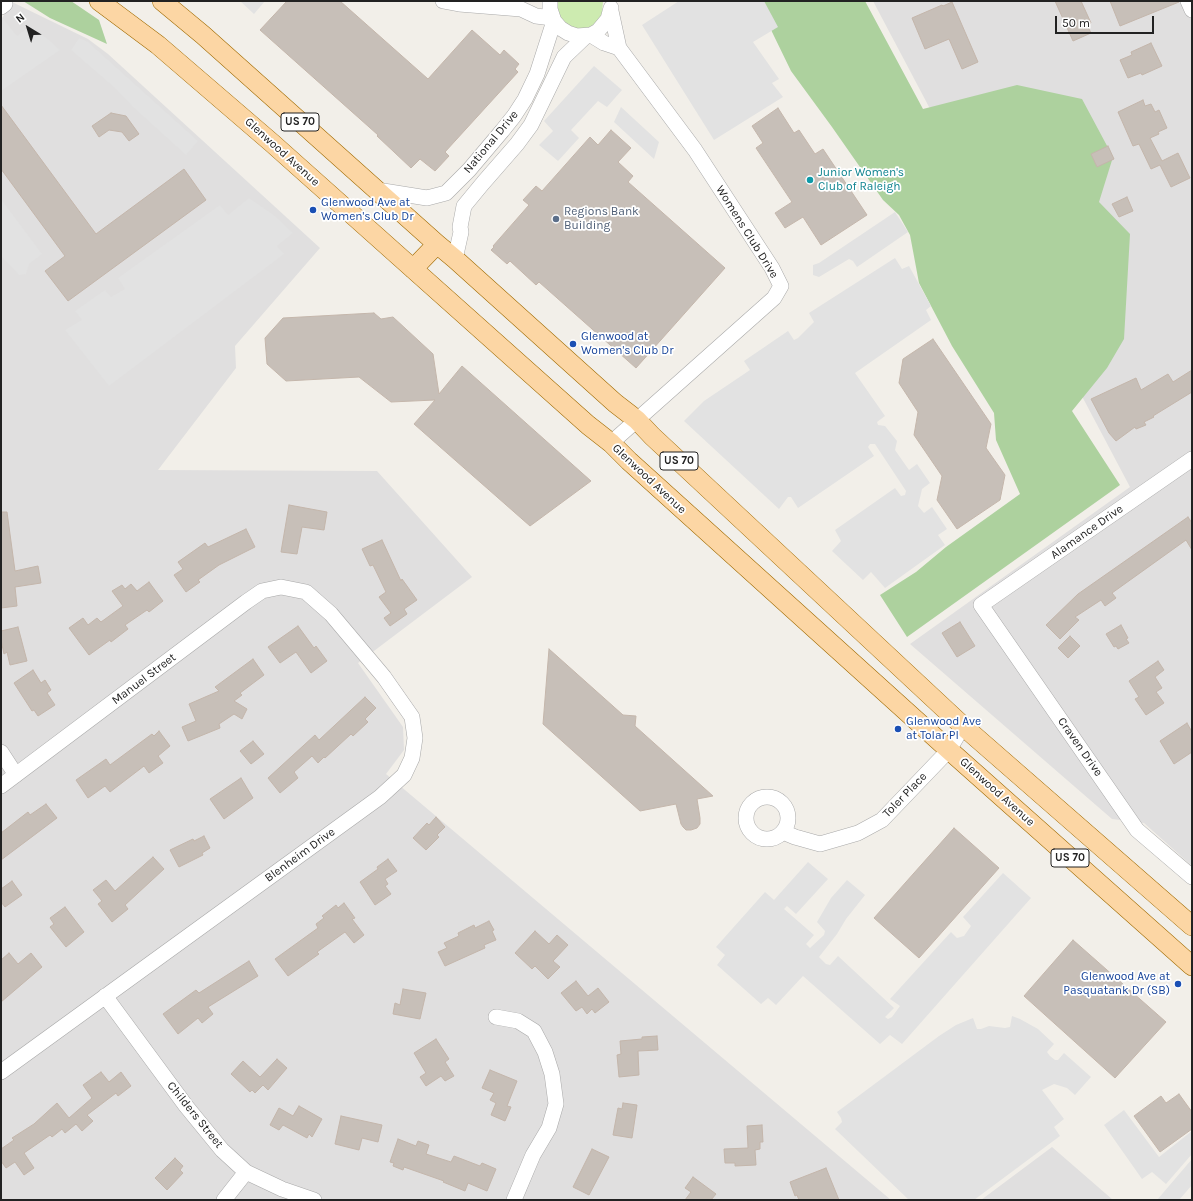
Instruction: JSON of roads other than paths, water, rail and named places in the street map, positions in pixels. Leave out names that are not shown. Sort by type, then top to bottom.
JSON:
[{"type":"main road","name":"Glenwood Avenue","points":[[98,1],[158,44],[272,143],[588,425],[611,443],[629,461],[949,750],[1192,966]]},
{"type":"main road","name":"US 70","points":[[162,1],[203,35],[437,244],[455,258],[615,403],[637,420],[652,436],[963,726],[1192,926]]},
{"type":"main road","points":[[413,270],[437,244]]},
{"type":"street","points":[[443,1],[459,4],[521,9],[536,16],[554,20]]},
{"type":"street","points":[[521,9],[535,1]]},
{"type":"street","points":[[550,1],[550,9],[554,20],[560,28],[577,36],[588,35],[619,48]]},
{"type":"street","points":[[1188,1],[1192,10]]},
{"type":"street","name":"National Drive","points":[[455,258],[461,232],[460,227],[464,206],[517,144],[531,125],[564,57],[588,35],[598,31],[604,25],[608,19],[611,6]]},
{"type":"street","name":"Womens Club Drive","points":[[611,6],[619,48],[695,150],[772,268],[781,286],[774,298],[611,443]]},
{"type":"street","name":"National Drive","points":[[377,190],[427,198],[446,193],[469,170],[502,131],[525,99],[537,74],[554,20]]},
{"type":"street","name":"Alamance Drive","points":[[981,605],[1192,459]]},
{"type":"street","name":"Manuel Street","points":[[1,786],[258,593],[281,587],[293,589]]},
{"type":"street","name":"Blenheim Drive","points":[[1,1072],[380,797],[404,775],[412,758],[415,738],[412,717],[384,678],[331,614],[306,592],[293,589]]},
{"type":"street","name":"Craven Drive","points":[[981,605],[1137,830],[1192,877]]},
{"type":"street","name":"Toler Place","points":[[783,832],[820,844],[858,833],[882,820],[949,750],[963,726]]},
{"type":"street","points":[[1,752],[16,775]]},
{"type":"street","name":"Childers Street","points":[[105,996],[186,1106],[222,1150],[246,1172],[282,1189],[314,1200]]},
{"type":"street","points":[[496,1017],[518,1021],[534,1031],[545,1052],[552,1074],[556,1104],[549,1128],[533,1155],[514,1200]]},
{"type":"street","points":[[224,1200],[246,1172]]},
{"type":"place","name":"Junior Women's Club of Raleigh","points":[[810,180]]},
{"type":"place","name":"Glenwood Ave at Women's Club Dr","points":[[313,210]]},
{"type":"place","name":"Regions Bank Building","points":[[556,219]]},
{"type":"place","name":"Glenwood at Women's Club Dr","points":[[573,344]]},
{"type":"place","name":"Glenwood Ave at Tolar Pl","points":[[898,729]]},
{"type":"place","name":"Glenwood Ave at Pasquatank Dr (SB)","points":[[1178,984]]}]
